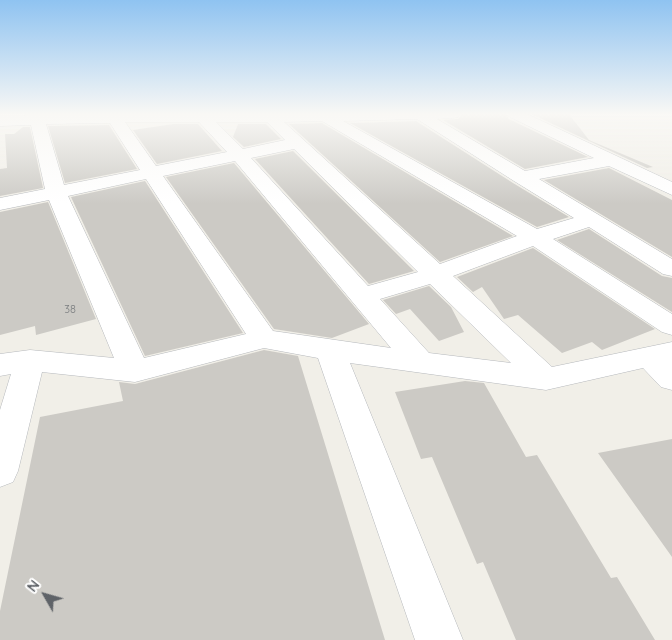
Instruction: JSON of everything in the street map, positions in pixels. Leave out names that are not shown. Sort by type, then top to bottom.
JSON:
[{"type":"street","points":[[43,144],[56,192],[135,371]]},
{"type":"street","points":[[133,144],[264,339]]},
{"type":"street","points":[[229,144],[420,362]]},
{"type":"street","points":[[0,204],[293,144]]},
{"type":"street","points":[[298,144],[546,378]]},
{"type":"street","points":[[375,144],[535,237],[672,326]]},
{"type":"street","points":[[467,144],[521,178],[666,261]]},
{"type":"street","points":[[578,144],[672,189]]},
{"type":"street","points":[[521,178],[612,160]]},
{"type":"street","points":[[364,296],[436,274],[535,237],[592,219]]},
{"type":"street","points":[[0,471],[15,362],[135,371],[264,339],[330,350],[546,378],[661,355],[672,379]]},
{"type":"street","points":[[330,350],[439,640]]},
{"type":"building","points":[[6,144],[34,144],[43,188],[0,196],[0,169],[7,168]]},
{"type":"building","points":[[53,144],[121,144],[137,169],[65,183]]},
{"type":"building","points":[[143,144],[216,144],[222,151],[157,164]]},
{"type":"building","points":[[241,144],[258,144],[244,147]]},
{"type":"building","points":[[311,144],[357,144],[513,236],[440,262]]},
{"type":"building","points":[[388,144],[452,144],[569,217],[537,227]]},
{"type":"building","points":[[483,144],[561,144],[588,157],[525,169]]},
{"type":"building","points":[[595,144],[653,167],[647,168]]},
{"type":"building","points":[[293,151],[414,271],[369,284],[255,159]]},
{"type":"building","points":[[234,163],[369,324],[332,338],[274,329],[166,177]]},
{"type":"building","points":[[609,168],[672,200],[672,257],[544,180]]},
{"type":"building","points":[[145,181],[243,333],[145,356],[71,197]]},
{"type":"building","points":[[48,202],[96,319],[36,335],[35,326],[0,335],[0,212]]},
{"type":"building","points":[[589,229],[662,276],[672,278],[672,312],[557,240]]},
{"type":"building","points":[[533,248],[655,329],[602,350],[592,342],[562,353],[518,315],[504,319],[482,287],[473,292],[457,277]]},
{"type":"building","points":[[429,286],[451,307],[464,332],[439,341],[410,309],[396,314],[383,300]]},
{"type":"building","points":[[264,350],[298,356],[385,640],[0,640],[0,611],[40,417],[123,401],[119,382],[135,384]]},
{"type":"building","points":[[465,381],[484,383],[526,457],[537,455],[611,578],[617,577],[655,640],[516,640],[483,562],[477,564],[432,457],[421,459],[395,392]]},
{"type":"building","points":[[672,439],[672,557],[598,453]]}]
